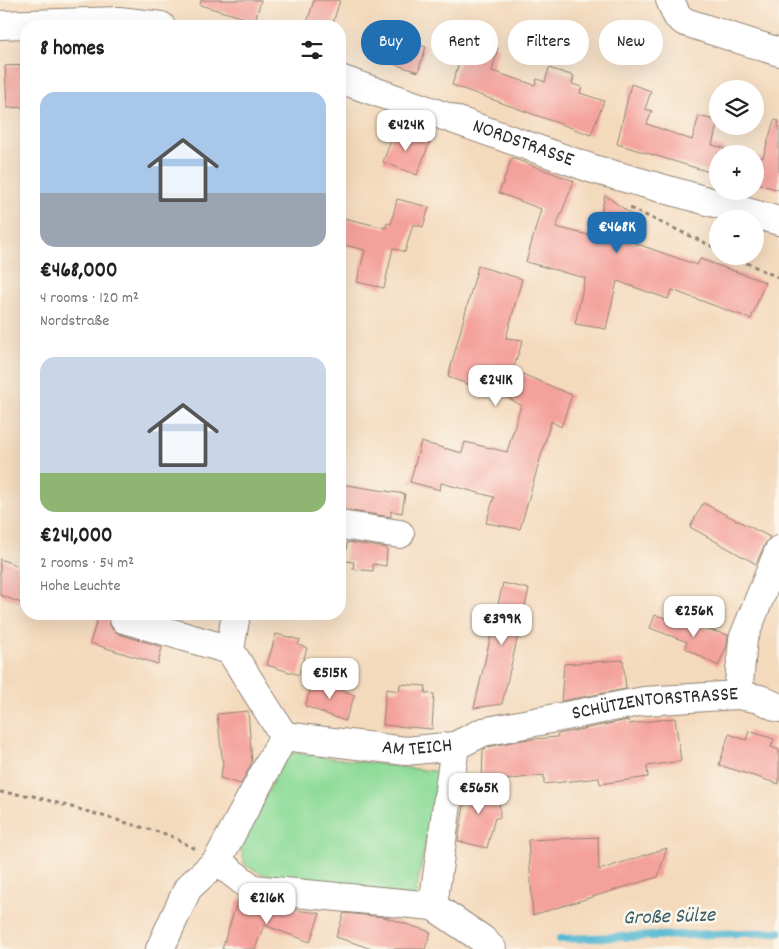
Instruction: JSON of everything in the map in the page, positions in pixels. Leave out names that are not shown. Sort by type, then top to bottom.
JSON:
[{"type":"street","points":[[670,0],[677,16],[684,22],[779,52]]},
{"type":"street","points":[[0,25],[20,24]]},
{"type":"street","name":"NORDSTRASSE","points":[[346,81],[593,168],[779,221]]},
{"type":"street","points":[[346,526],[400,534]]},
{"type":"street","name":"SCHÜTZENTORSTRASSE","points":[[455,746],[483,732],[644,701],[738,695],[743,639],[779,550]]},
{"type":"street","points":[[127,620],[230,650],[284,736],[217,861],[188,888],[160,949]]},
{"type":"street","points":[[230,650],[235,620]]},
{"type":"street","points":[[738,695],[760,699],[779,708]]},
{"type":"street","name":"AM TEICH","points":[[284,736],[406,752],[455,746],[433,906]]},
{"type":"street","points":[[217,861],[253,889],[433,906],[482,939],[492,949]]},
{"type":"path","points":[[624,205],[709,246]]},
{"type":"path","points":[[751,265],[779,278]]},
{"type":"path","points":[[0,792],[33,796],[169,835],[217,861]]},
{"type":"green space","points":[[287,752],[439,772],[415,897],[262,874],[245,865],[241,848]]},
{"type":"building","points":[[201,0],[261,0],[255,20],[200,5]]},
{"type":"building","points":[[314,0],[340,0],[334,20],[308,20]]},
{"type":"building","points":[[421,45],[426,47],[421,63]]},
{"type":"building","points":[[20,65],[20,107],[7,108],[5,66]]},
{"type":"building","points":[[397,65],[420,65],[418,72]]},
{"type":"building","points":[[458,65],[494,65],[492,71],[535,85],[537,79],[545,82],[549,68],[574,76],[572,84],[582,87],[580,93],[604,101],[591,135],[452,85]]},
{"type":"building","points":[[631,84],[651,91],[645,109],[652,111],[647,124],[692,140],[699,116],[709,119],[709,135],[714,135],[712,145],[709,145],[709,172],[617,144]]},
{"type":"building","points":[[774,120],[779,121],[779,190],[764,186],[764,155]]},
{"type":"building","points":[[396,128],[430,141],[417,175],[383,162]]},
{"type":"building","points":[[512,158],[574,181],[556,227],[596,237],[605,195],[631,214],[626,240],[697,265],[700,259],[709,262],[709,265],[717,265],[765,282],[751,319],[672,290],[668,299],[617,281],[606,329],[575,324],[585,278],[526,262],[541,209],[499,193]]},
{"type":"building","points":[[397,199],[429,207],[423,227],[413,224],[405,252],[393,248],[384,288],[357,282],[365,250],[346,245],[346,218],[386,228],[387,223],[391,224]]},
{"type":"building","points":[[478,266],[522,279],[506,338],[523,340],[513,370],[572,395],[561,427],[551,421],[520,529],[486,523],[494,497],[441,483],[440,490],[410,482],[421,442],[462,453],[465,442],[507,452],[521,405],[475,380],[473,386],[448,377]]},
{"type":"building","points":[[346,485],[405,494],[402,513],[391,511],[391,517],[346,510]]},
{"type":"building","points":[[703,503],[770,537],[756,564],[690,527]]},
{"type":"building","points":[[347,542],[387,548],[386,566],[373,564],[373,571],[353,569],[354,562],[346,561]]},
{"type":"building","points":[[0,559],[20,567],[20,603],[0,595]]},
{"type":"building","points":[[503,583],[529,589],[502,704],[474,708]]},
{"type":"building","points":[[655,615],[728,635],[727,646],[718,666],[685,648],[687,642],[650,628]]},
{"type":"building","points":[[97,620],[109,620],[112,629],[119,634],[162,647],[158,664],[90,643]]},
{"type":"building","points":[[276,634],[300,640],[298,645],[307,648],[299,675],[267,665]]},
{"type":"building","points":[[623,660],[626,689],[561,701],[564,664]]},
{"type":"building","points":[[314,680],[355,695],[345,721],[305,706]]},
{"type":"building","points":[[400,684],[426,686],[425,693],[434,694],[432,729],[383,725],[386,689],[399,691]]},
{"type":"building","points":[[248,711],[252,762],[241,784],[220,778],[223,765],[217,714]]},
{"type":"building","points":[[675,718],[681,761],[647,766],[648,777],[600,784],[599,778],[544,784],[544,775],[482,783],[483,750],[488,747],[522,740],[557,737],[558,734],[628,720],[629,724]]},
{"type":"building","points":[[749,731],[774,739],[771,747],[779,750],[779,784],[719,765],[729,734],[746,740]]},
{"type":"building","points":[[468,782],[499,789],[500,818],[495,818],[487,848],[458,841]]},
{"type":"building","points":[[598,837],[599,870],[667,848],[658,877],[533,915],[528,840]]},
{"type":"building","points":[[238,899],[252,905],[320,913],[310,942],[264,925],[255,949],[222,949]]},
{"type":"building","points":[[344,913],[384,917],[431,932],[425,949],[372,949],[336,937]]},
{"type":"waterway","name":"Große Sülze","points":[[560,939],[779,932]]}]
